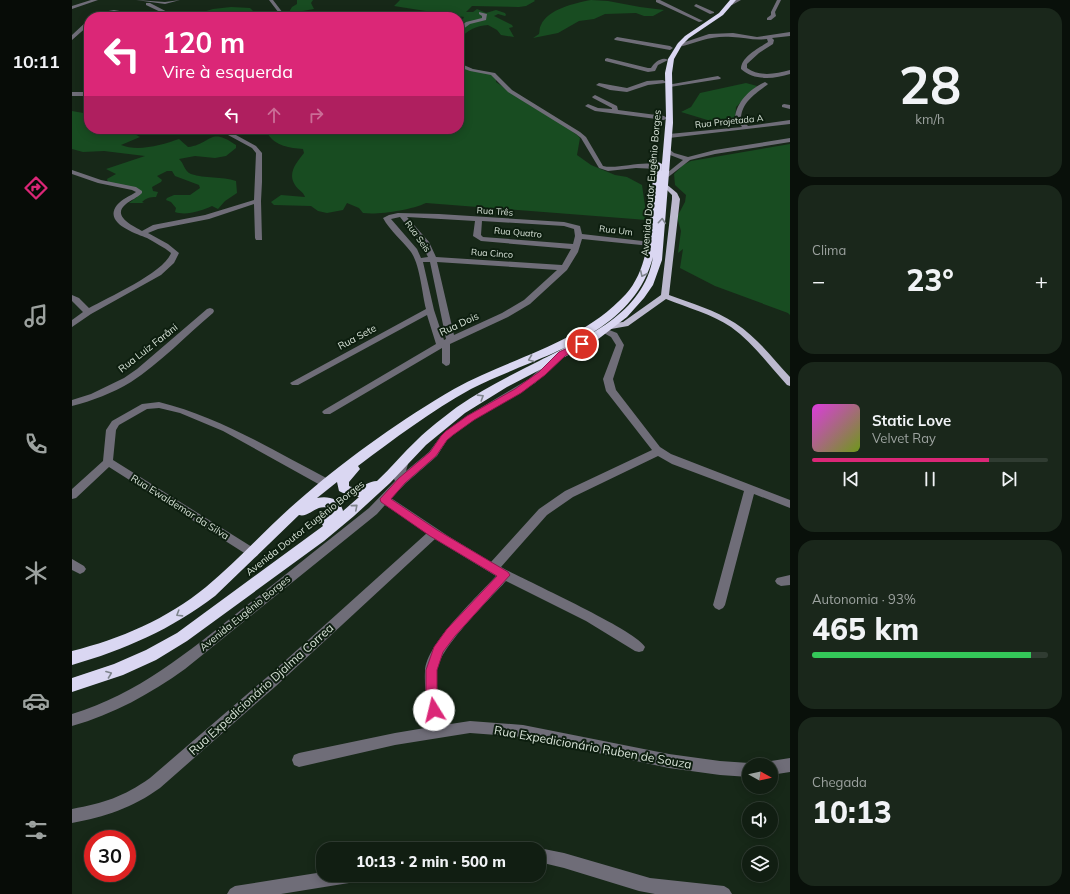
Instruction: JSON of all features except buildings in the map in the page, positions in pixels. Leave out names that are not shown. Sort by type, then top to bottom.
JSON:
[{"type":"highway","name":"Avenida Doutor Eugênio Borges","points":[[72,686],[102,676],[151,655],[182,637],[396,480],[403,464],[422,442],[461,410],[503,384],[562,354],[608,328],[628,311],[641,296],[655,270],[660,244],[669,136],[665,60],[681,36],[712,13],[732,1]]},
{"type":"highway","name":"Avenida Doutor Eugênio Borges","points":[[674,46],[732,1]]},
{"type":"highway","name":"Avenida Doutor Eugênio Borges","points":[[72,658],[94,652],[134,637],[166,622],[209,592],[299,507],[326,483],[357,459],[449,397],[477,382],[570,342],[605,320],[623,304],[638,285],[644,273],[650,244],[664,118],[666,84],[669,66],[674,52],[674,46]]},
{"type":"highway","points":[[461,410],[444,417],[376,484],[368,490],[351,492],[343,488],[343,481],[358,466],[464,393],[477,382]]},
{"type":"highway","points":[[192,605],[210,599],[236,578],[308,507],[322,501],[334,504],[337,508],[336,514],[330,522],[217,606],[208,618]]},
{"type":"main road","points":[[608,328],[625,324],[664,296],[672,243],[676,199],[665,181]]},
{"type":"main road","points":[[664,296],[712,314],[734,326],[750,340],[790,383]]},
{"type":"street","points":[[72,8],[96,0]]},
{"type":"street","points":[[139,0],[165,3],[178,0]]},
{"type":"street","points":[[139,0],[164,12]]},
{"type":"street","points":[[271,0],[280,12]]},
{"type":"street","points":[[769,19],[774,16],[773,12],[779,0]]},
{"type":"street","points":[[658,1],[701,21]]},
{"type":"street","points":[[696,5],[712,13]]},
{"type":"street","points":[[464,27],[468,23],[484,19],[486,17],[481,13]]},
{"type":"street","points":[[72,38],[84,27]]},
{"type":"street","points":[[617,39],[674,46],[709,36],[718,35],[733,35],[753,39],[790,34]]},
{"type":"street","points":[[767,38],[771,40],[772,43],[750,58],[744,64],[744,68],[754,74],[763,75],[781,75],[790,72]]},
{"type":"street","points":[[607,60],[653,70],[656,64],[665,60]]},
{"type":"street","points":[[464,67],[493,74],[510,91],[578,133],[583,138],[601,167],[612,169],[636,166],[658,167]]},
{"type":"street","points":[[599,85],[627,90],[647,83],[666,84],[718,78]]},
{"type":"street","points":[[748,128],[738,118],[739,110],[748,97],[765,84]]},
{"type":"street","points":[[72,94],[84,94]]},
{"type":"street","points":[[595,97],[612,104],[615,107],[615,111]]},
{"type":"street","points":[[588,106],[596,110],[615,111],[664,118]]},
{"type":"street","name":"Rua Projetada A","points":[[669,136],[790,122]]},
{"type":"street","points":[[230,134],[254,147],[259,153],[259,182],[257,200],[259,238]]},
{"type":"street","points":[[665,181],[688,159],[715,152],[790,140]]},
{"type":"street","points":[[667,150],[672,154],[688,159]]},
{"type":"street","points":[[72,172],[100,182],[139,190],[140,192],[135,197],[122,205],[119,209],[118,216],[123,225],[143,233],[173,250],[175,253],[174,258],[158,273],[88,312],[72,324]]},
{"type":"street","points":[[143,233],[156,227],[206,217],[257,200]]},
{"type":"street","name":"Rua Três","points":[[402,215],[570,225],[578,228],[579,236]]},
{"type":"street","name":"Rua Seis","points":[[446,342],[430,310],[419,260],[414,251],[387,220],[387,218],[391,216],[402,215],[426,244],[433,259],[446,342],[446,363]]},
{"type":"street","name":"Rua Quatro","points":[[479,219],[476,233],[481,239],[576,247]]},
{"type":"street","name":"Rua Um","points":[[579,236],[650,244]]},
{"type":"street","name":"Rua Dois","points":[[327,412],[446,342],[520,307],[534,298],[564,268],[576,247],[579,236]]},
{"type":"street","name":"Rua Cinco","points":[[419,260],[433,259],[564,268]]},
{"type":"street","points":[[72,297],[88,312]]},
{"type":"street","name":"Rua Sete","points":[[295,383],[430,310]]},
{"type":"street","name":"Rua Luiz Farâni","points":[[72,402],[94,396],[127,380],[140,371],[210,311]]},
{"type":"street","points":[[608,328],[620,345],[608,379],[611,391],[659,452],[676,461],[790,504]]},
{"type":"street","name":"Avenida Eugênio Borges","points":[[72,720],[108,708],[133,697],[156,683],[204,647],[373,510],[385,499],[396,480],[433,454],[444,438],[450,433],[470,418],[532,381],[562,354]]},
{"type":"street","points":[[72,495],[108,462],[111,430],[115,423],[145,406],[159,405],[183,411],[226,429],[326,483]]},
{"type":"street","points":[[493,568],[552,504],[569,494],[659,452]]},
{"type":"street","name":"Rua Ewaldemar da Silva","points":[[108,462],[253,552]]},
{"type":"street","points":[[719,605],[750,489]]},
{"type":"street","points":[[385,499],[434,533],[504,575],[595,620],[639,647]]},
{"type":"street","name":"Rua Expedicionário Djalma Correa","points":[[72,816],[106,810],[120,805],[137,796],[155,783],[271,682],[434,533]]},
{"type":"street","points":[[438,731],[432,691],[431,670],[438,650],[451,633],[504,575]]},
{"type":"street","name":"Rua Expedicionário Ruben de Souza","points":[[300,760],[438,731],[470,727],[523,731],[669,761],[742,770]]},
{"type":"street","points":[[778,767],[790,765]]},
{"type":"street","points":[[546,856],[561,859],[641,883],[669,888],[724,894]]},
{"type":"street","points":[[235,894],[316,880]]},
{"type":"green space","points":[[297,0],[313,0],[311,3],[314,9],[289,12],[292,7],[297,4]]},
{"type":"green space","points":[[400,0],[535,1],[526,6],[519,7],[472,6],[466,12],[473,12],[477,9],[486,13],[496,10],[505,13],[505,16],[498,14],[494,16],[512,25],[513,27],[509,28],[514,37],[501,35],[497,30],[488,25],[472,29],[464,35],[464,12],[432,12],[394,6]]},
{"type":"green space","points":[[591,0],[608,1],[664,10],[653,16],[644,16],[636,13],[605,14],[594,19],[579,21],[558,33],[533,38],[539,34],[540,26],[545,19],[556,11],[577,3]]},
{"type":"green space","points":[[231,7],[250,8],[254,12],[203,12]]},
{"type":"green space","points":[[464,67],[490,73],[496,77],[496,82],[577,135],[580,138],[577,155],[591,165],[615,175],[627,177],[642,185],[647,220],[426,203],[404,210],[386,213],[363,213],[359,208],[347,203],[343,210],[327,213],[318,211],[311,206],[274,205],[271,202],[281,195],[305,197],[295,185],[292,176],[294,168],[304,153],[303,149],[279,144],[268,134],[464,134]]},
{"type":"green space","points":[[746,83],[757,86],[736,107],[735,121],[714,122],[681,112],[691,107],[700,93]]},
{"type":"green space","points":[[72,111],[84,113],[84,134],[134,134],[140,137],[121,145],[128,147],[150,147],[179,139],[188,147],[202,143],[215,136],[220,137],[236,145],[236,148],[226,156],[215,158],[195,156],[179,159],[187,171],[191,174],[225,178],[236,181],[237,193],[225,201],[218,209],[212,206],[189,213],[175,212],[176,208],[171,202],[166,200],[167,198],[174,195],[190,195],[200,188],[199,185],[175,176],[172,171],[167,171],[157,176],[162,180],[152,187],[153,191],[158,192],[156,197],[142,202],[144,203],[129,203],[137,197],[137,189],[108,182],[107,179],[116,174],[106,169],[145,156],[104,151],[83,152],[72,149]]},
{"type":"green space","points":[[790,144],[790,315],[715,286],[680,268],[683,249],[678,253],[681,231],[677,217],[685,202],[686,195],[675,185],[674,174],[683,165],[691,161]]},
{"type":"route","points":[[434,710],[431,670],[438,650],[451,633],[504,575],[434,533],[385,499],[402,480],[433,454],[444,438],[450,433],[470,418],[518,391],[542,374],[562,354],[582,344]]}]
